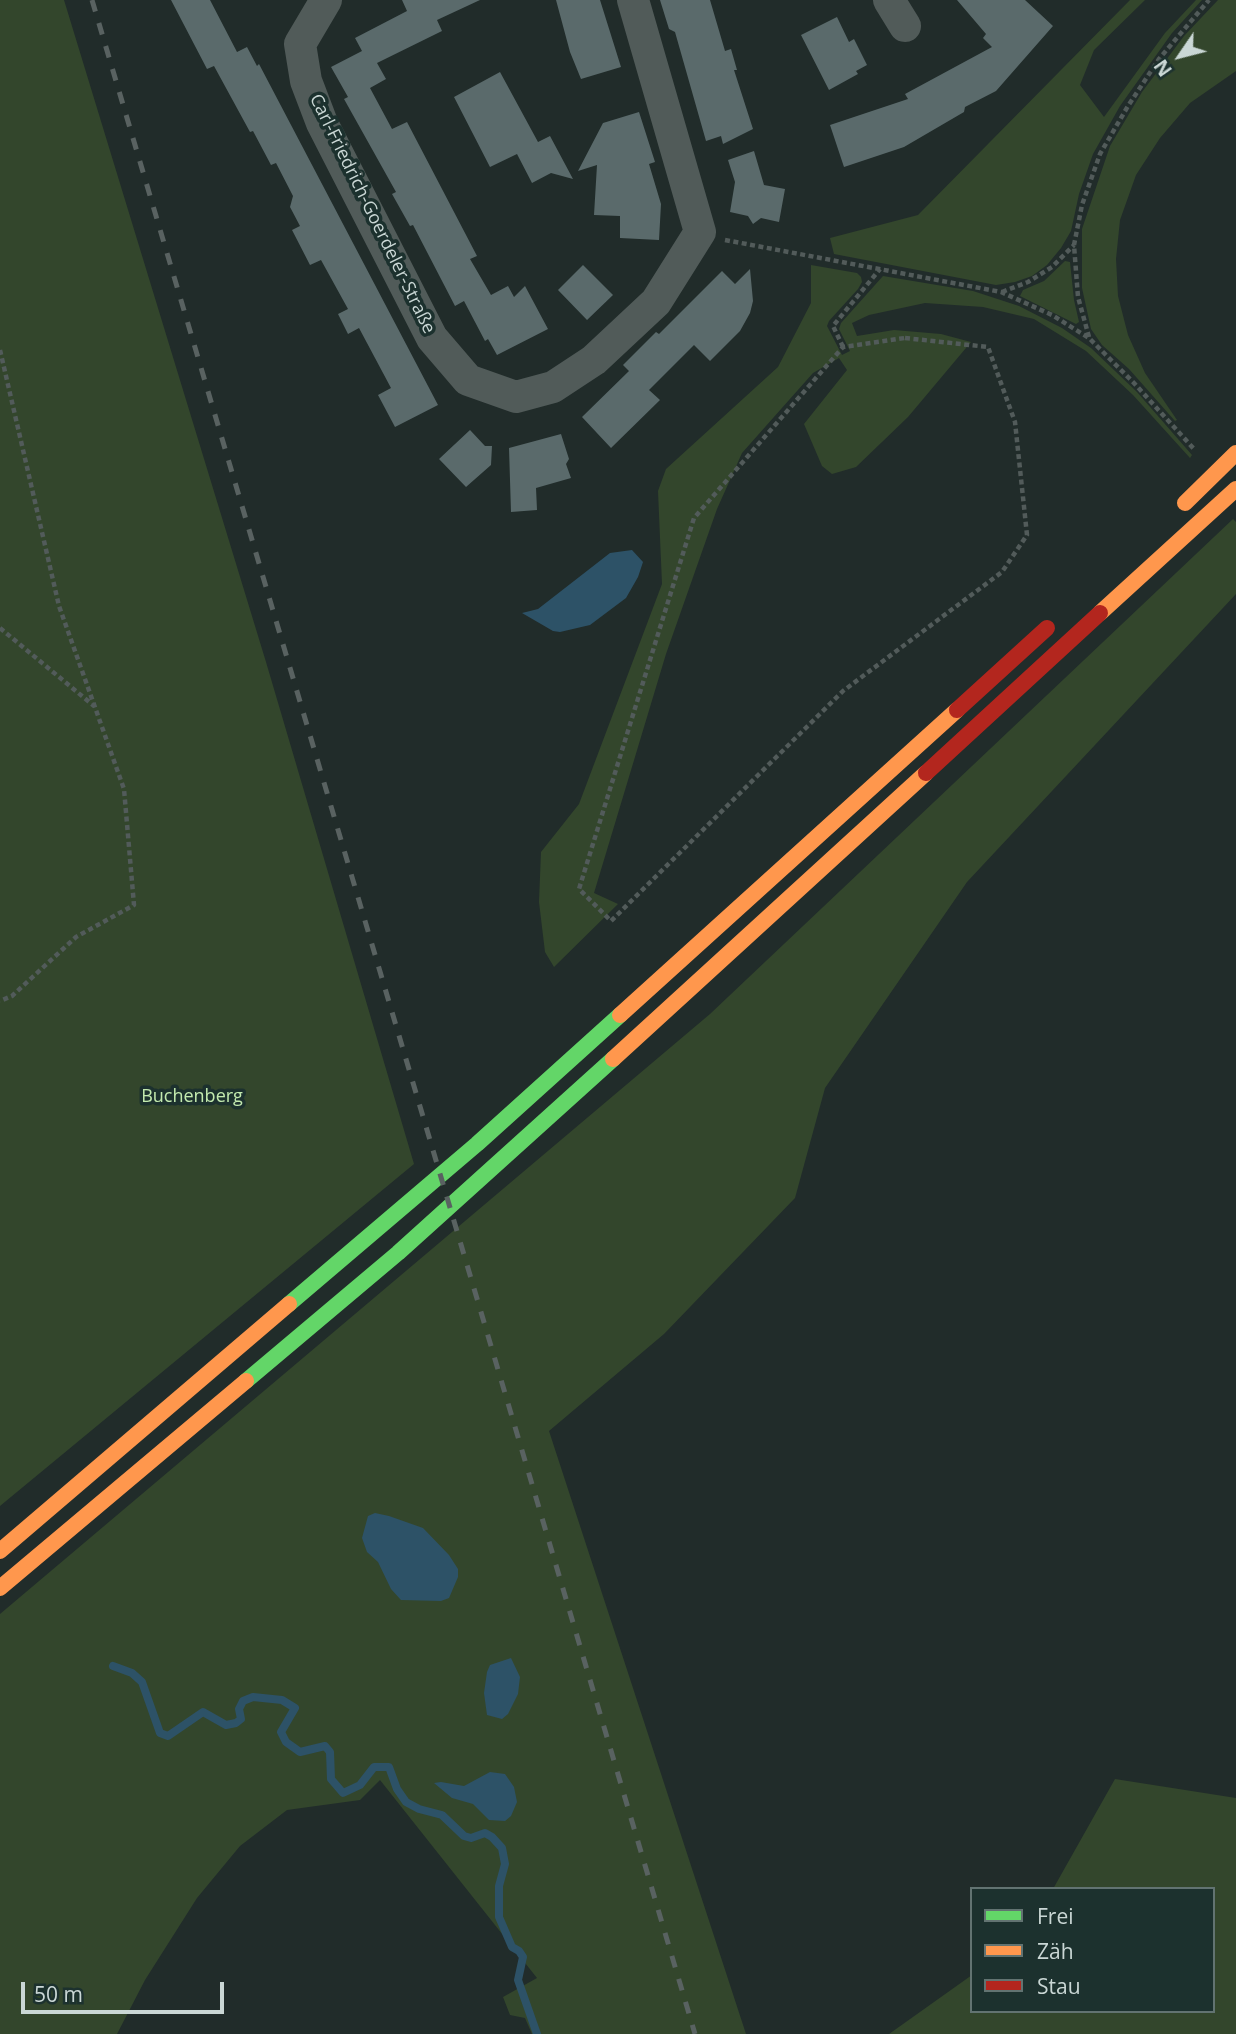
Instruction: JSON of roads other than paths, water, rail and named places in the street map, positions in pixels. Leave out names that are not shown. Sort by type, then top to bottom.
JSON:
[{"type":"highway","points":[[1180,507],[1236,453]]},
{"type":"highway","points":[[0,1588],[495,1167],[1236,489]]},
{"type":"highway","points":[[0,1551],[380,1229],[1063,613]]},
{"type":"street","name":"Carl-Friedrich-Goerdeler-Straße","points":[[326,0],[300,44],[306,81],[318,113],[432,338],[468,380],[516,397],[553,387],[594,360],[656,302],[700,232],[633,0]]},
{"type":"water","points":[[632,550],[643,562],[638,577],[626,598],[590,625],[560,632],[553,631],[522,613],[538,609],[610,553]]},
{"type":"water","points":[[375,1513],[423,1528],[449,1555],[458,1569],[458,1577],[449,1598],[441,1601],[401,1600],[391,1589],[378,1562],[367,1552],[362,1538],[368,1516]]},
{"type":"water","points":[[511,1658],[520,1677],[518,1694],[508,1714],[502,1719],[487,1715],[484,1693],[487,1672],[490,1665]]},
{"type":"water","points":[[490,1772],[505,1774],[514,1787],[517,1802],[511,1816],[505,1821],[489,1820],[473,1804],[452,1798],[434,1783],[464,1786]]},
{"type":"waterway","points":[[113,1666],[132,1673],[142,1682],[160,1733],[168,1736],[203,1712],[226,1725],[236,1723],[241,1719],[239,1709],[243,1701],[253,1697],[282,1700],[295,1708],[281,1732],[286,1742],[300,1752],[325,1746],[330,1752],[331,1779],[343,1793],[360,1785],[374,1767],[389,1767],[397,1789],[406,1802],[419,1809],[442,1815],[464,1836],[471,1838],[485,1833],[492,1837],[502,1848],[505,1864],[499,1886],[499,1917],[512,1947],[523,1957],[518,1980],[537,2034]]},
{"type":"railway","points":[[92,0],[695,2034]]},
{"type":"park label","name":"Buchenberg","points":[[192,1097]]}]
